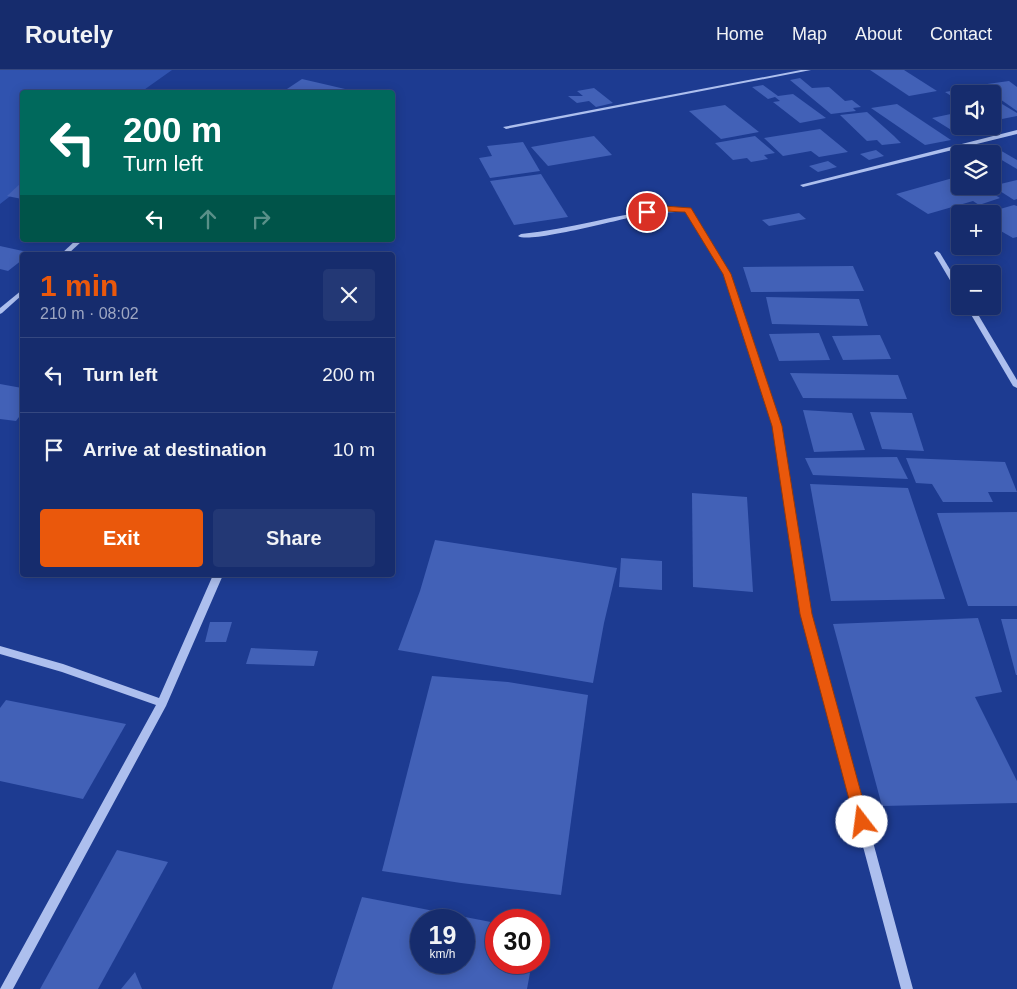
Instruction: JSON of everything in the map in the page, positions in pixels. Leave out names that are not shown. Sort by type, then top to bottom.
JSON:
[{"type":"street","points":[[506,127],[809,70]]},
{"type":"street","points":[[803,185],[1017,132]]},
{"type":"street","points":[[521,236],[546,235],[664,209],[688,210],[727,274],[777,426],[806,614],[907,989]]},
{"type":"street","points":[[66,252],[78,242]]},
{"type":"street","points":[[937,254],[951,277]]},
{"type":"street","points":[[0,312],[20,294]]},
{"type":"street","points":[[974,315],[1017,386]]},
{"type":"street","points":[[6,989],[162,704],[217,577]]},
{"type":"street","points":[[0,650],[63,668],[162,704]]},
{"type":"shaded area","points":[[0,70],[172,70],[144,90],[20,90],[20,189],[0,204]]},
{"type":"building","points":[[870,70],[904,70],[937,91],[909,96]]},
{"type":"building","points":[[800,78],[812,88],[829,87],[845,101],[852,100],[861,107],[853,108],[856,111],[831,114],[790,80]]},
{"type":"building","points":[[302,79],[349,90],[286,90]]},
{"type":"building","points":[[1009,81],[1017,87],[1017,111],[1001,100],[1001,85],[980,85]]},
{"type":"building","points":[[763,85],[778,96],[793,94],[826,118],[800,123],[773,102],[780,101],[775,97],[768,99],[752,87]]},
{"type":"building","points":[[594,88],[613,103],[596,107],[589,101],[577,103],[568,96],[583,96],[577,91]]},
{"type":"building","points":[[1001,103],[1017,113],[1017,116],[1001,119]]},
{"type":"building","points":[[897,104],[951,140],[925,145],[871,108]]},
{"type":"building","points":[[725,105],[759,132],[721,139],[689,111]]},
{"type":"building","points":[[867,112],[901,143],[882,145],[877,140],[867,141],[840,115]]},
{"type":"building","points":[[951,114],[951,130],[932,118]]},
{"type":"building","points":[[820,129],[848,152],[819,157],[811,151],[783,156],[764,138]]},
{"type":"building","points":[[594,136],[612,155],[548,166],[531,147]]},
{"type":"building","points":[[755,136],[775,153],[764,155],[768,159],[751,162],[747,158],[733,160],[715,143]]},
{"type":"building","points":[[523,142],[540,171],[490,178],[479,158],[492,156],[487,146]]},
{"type":"building","points":[[876,150],[884,156],[869,160],[860,154]]},
{"type":"building","points":[[1001,151],[1017,160],[1017,169],[1001,160]]},
{"type":"building","points":[[828,161],[837,167],[818,172],[809,166]]},
{"type":"building","points":[[541,174],[568,217],[514,225],[490,181]]},
{"type":"building","points":[[951,179],[951,195],[995,195],[1000,198],[979,205],[973,201],[951,205],[951,207],[928,214],[896,194]]},
{"type":"building","points":[[1017,180],[1017,199],[1014,200],[1001,192],[1001,184]]},
{"type":"building","points":[[20,184],[20,199],[7,196]]},
{"type":"building","points":[[1017,206],[1017,237],[1013,238],[1001,231],[1001,209]]},
{"type":"building","points":[[799,213],[806,219],[769,226],[762,220]]},
{"type":"building","points":[[0,246],[27,252],[20,252],[20,262],[8,271],[0,269]]},
{"type":"building","points":[[853,266],[864,291],[751,292],[743,267]]},
{"type":"building","points":[[766,297],[859,299],[868,326],[772,324]]},
{"type":"building","points":[[819,333],[830,360],[779,361],[769,334]]},
{"type":"building","points":[[880,335],[891,359],[843,360],[832,336]]},
{"type":"building","points":[[790,373],[898,375],[907,399],[803,398]]},
{"type":"building","points":[[0,384],[20,388],[20,416],[16,421],[0,419]]},
{"type":"building","points":[[803,410],[852,413],[865,450],[814,452]]},
{"type":"building","points":[[870,412],[912,413],[924,451],[882,449]]},
{"type":"building","points":[[897,457],[908,479],[813,475],[805,458]]},
{"type":"building","points":[[906,458],[1005,462],[1017,492],[988,492],[993,502],[943,502],[932,484],[916,483]]},
{"type":"building","points":[[810,484],[908,488],[945,599],[831,601]]},
{"type":"building","points":[[692,493],[747,497],[753,592],[693,587]]},
{"type":"building","points":[[1017,512],[1017,606],[968,606],[937,513]]},
{"type":"building","points":[[435,540],[617,568],[593,683],[398,650],[420,591]]},
{"type":"building","points":[[621,558],[662,561],[662,590],[619,587]]},
{"type":"building","points":[[978,618],[1002,692],[975,697],[1017,781],[1017,803],[882,806],[833,624]]},
{"type":"building","points":[[1001,619],[1017,619],[1017,675],[1016,675]]},
{"type":"building","points":[[210,622],[232,622],[226,642],[205,642]]},
{"type":"building","points":[[251,648],[318,651],[314,666],[246,664]]},
{"type":"building","points":[[432,676],[508,682],[588,695],[561,895],[382,871]]},
{"type":"building","points":[[6,700],[126,724],[83,799],[0,781],[0,708]]},
{"type":"building","points":[[117,850],[168,862],[98,989],[40,989]]},
{"type":"building","points":[[362,897],[424,909],[410,909],[410,974],[475,974],[475,919],[485,921],[485,974],[530,974],[527,989],[332,989]]},
{"type":"building","points":[[135,972],[142,989],[121,989]]},
{"type":"route","points":[[647,212],[664,209],[688,210],[727,274],[777,426],[806,614],[862,822]]}]
